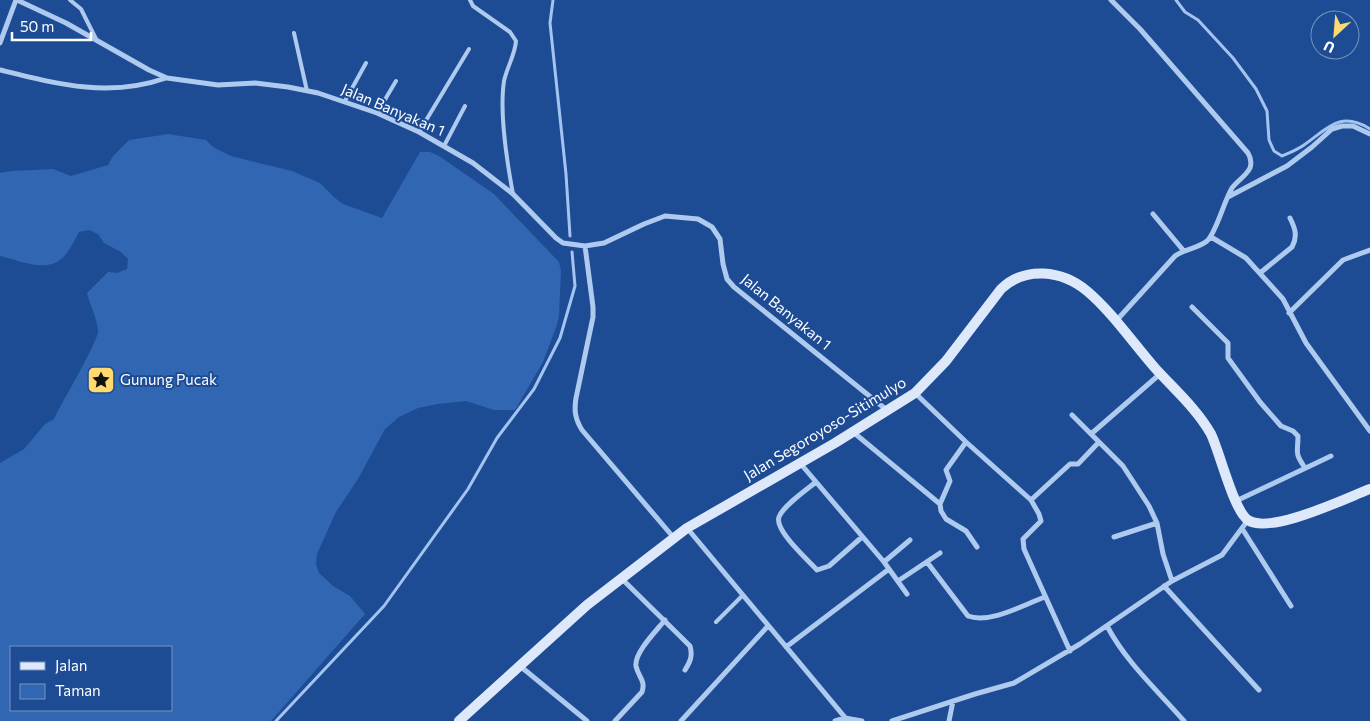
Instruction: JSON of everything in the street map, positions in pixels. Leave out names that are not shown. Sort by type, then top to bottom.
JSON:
[{"type":"main road","name":"Jalan Segoroyoso-Sitimulyo","points":[[460,721],[586,605],[687,528],[853,432],[915,393],[946,361],[1001,289],[1010,281],[1019,277],[1038,273],[1063,277],[1086,291],[1116,322],[1199,416],[1210,432],[1246,525]]},
{"type":"main road","points":[[1246,525],[1268,525],[1284,522],[1370,489]]},
{"type":"street","name":"Jalan Banyakan 1","points":[[17,0],[96,39],[149,70],[167,78],[218,86],[255,83],[307,91],[345,101],[419,132],[472,163],[513,194],[556,238],[564,242],[585,246],[604,243],[665,216],[698,219],[712,227],[720,239],[727,279],[734,288],[888,411]]},
{"type":"street","points":[[0,43],[17,0]]},
{"type":"street","points":[[1110,0],[1140,29],[1248,153],[1251,159],[1247,173],[1233,186],[1211,237],[1198,247],[1183,250],[1175,256],[1116,322]]},
{"type":"street","points":[[0,70],[70,85],[104,89],[148,84],[167,78]]},
{"type":"street","points":[[1227,198],[1287,166],[1332,129],[1342,126],[1354,126],[1370,134]]},
{"type":"street","points":[[1153,214],[1183,250]]},
{"type":"street","points":[[1260,273],[1292,247],[1295,242],[1296,229],[1290,218]]},
{"type":"street","points":[[1211,237],[1243,255],[1283,299],[1306,343],[1370,430]]},
{"type":"street","points":[[585,246],[593,317],[574,410],[576,421],[674,538]]},
{"type":"street","points":[[1290,313],[1343,260],[1370,250]]},
{"type":"street","points":[[1192,307],[1228,343],[1228,358],[1260,402],[1281,426],[1293,431],[1298,436],[1296,451],[1298,458],[1305,468]]},
{"type":"street","points":[[1091,434],[1160,374]]},
{"type":"street","points":[[915,393],[1030,500],[1039,514],[1041,521],[1026,536],[1023,544],[1070,650]]},
{"type":"street","points":[[1072,415],[1123,466],[1149,506],[1157,523],[1163,554],[1172,580]]},
{"type":"street","points":[[853,432],[940,504]]},
{"type":"street","points":[[966,442],[946,470],[950,481],[940,504],[941,511],[946,519],[966,530],[977,547]]},
{"type":"street","points":[[1030,500],[1070,464],[1078,464],[1099,442]]},
{"type":"street","points":[[1236,501],[1332,456]]},
{"type":"street","points":[[800,463],[884,562],[907,594]]},
{"type":"street","points":[[816,482],[786,507],[778,518],[778,525],[786,537],[817,570],[829,566],[862,537]]},
{"type":"street","points":[[1114,537],[1157,523]]},
{"type":"street","points":[[892,721],[980,692],[1010,685],[1070,650],[1172,580],[1222,555],[1246,525],[1292,606]]},
{"type":"street","points":[[687,528],[846,719]]},
{"type":"street","points":[[884,562],[910,540]]},
{"type":"street","points":[[898,581],[940,553]]},
{"type":"street","points":[[927,562],[968,616],[976,618],[990,617],[1045,597]]},
{"type":"street","points":[[786,647],[889,569]]},
{"type":"street","points":[[621,578],[690,646],[691,660],[685,670]]},
{"type":"street","points":[[1164,586],[1259,690]]},
{"type":"street","points":[[615,721],[642,692],[643,680],[636,668],[636,660],[665,620]]},
{"type":"street","points":[[680,721],[768,626]]},
{"type":"street","points":[[1107,626],[1126,657],[1184,721]]},
{"type":"street","points":[[520,666],[587,721]]},
{"type":"street","points":[[949,721],[953,701]]},
{"type":"street","points":[[836,721],[846,719],[862,721]]},
{"type":"lane","points":[[70,0],[81,9],[96,39]]},
{"type":"lane","points":[[470,0],[473,6],[510,32],[516,40],[504,83],[507,163],[513,194]]},
{"type":"lane","points":[[294,33],[307,91]]},
{"type":"lane","points":[[419,132],[469,49]]},
{"type":"lane","points":[[345,101],[366,63]]},
{"type":"lane","points":[[376,113],[396,81]]},
{"type":"lane","points":[[444,146],[465,106]]},
{"type":"lane","points":[[716,622],[743,595]]},
{"type":"green space","points":[[168,134],[206,140],[213,147],[231,156],[292,171],[320,183],[343,204],[382,218],[420,152],[430,152],[439,156],[494,194],[559,262],[561,271],[557,325],[543,362],[515,410],[494,410],[466,401],[438,404],[418,408],[399,417],[385,429],[358,479],[336,512],[317,554],[316,564],[319,573],[333,586],[350,596],[365,614],[271,721],[0,721],[0,463],[24,449],[45,424],[54,419],[86,360],[98,331],[87,293],[108,272],[117,273],[127,269],[128,259],[121,252],[104,243],[98,234],[89,230],[79,232],[66,254],[55,263],[47,265],[31,264],[0,256],[0,173],[53,169],[71,176],[108,165],[113,156],[129,140]]},
{"type":"waterway","points":[[553,0],[550,23],[566,174],[570,236]]},
{"type":"waterway","points":[[1176,0],[1185,12],[1198,20],[1233,58],[1256,89],[1267,111],[1269,140],[1274,151],[1282,156],[1290,153],[1327,128],[1342,121],[1350,121],[1370,129]]},
{"type":"waterway","points":[[276,721],[384,606],[468,489],[497,438],[534,389],[560,338],[575,286],[572,252]]},
{"type":"place","name":"Gunung Pucak","points":[[101,380]]}]
